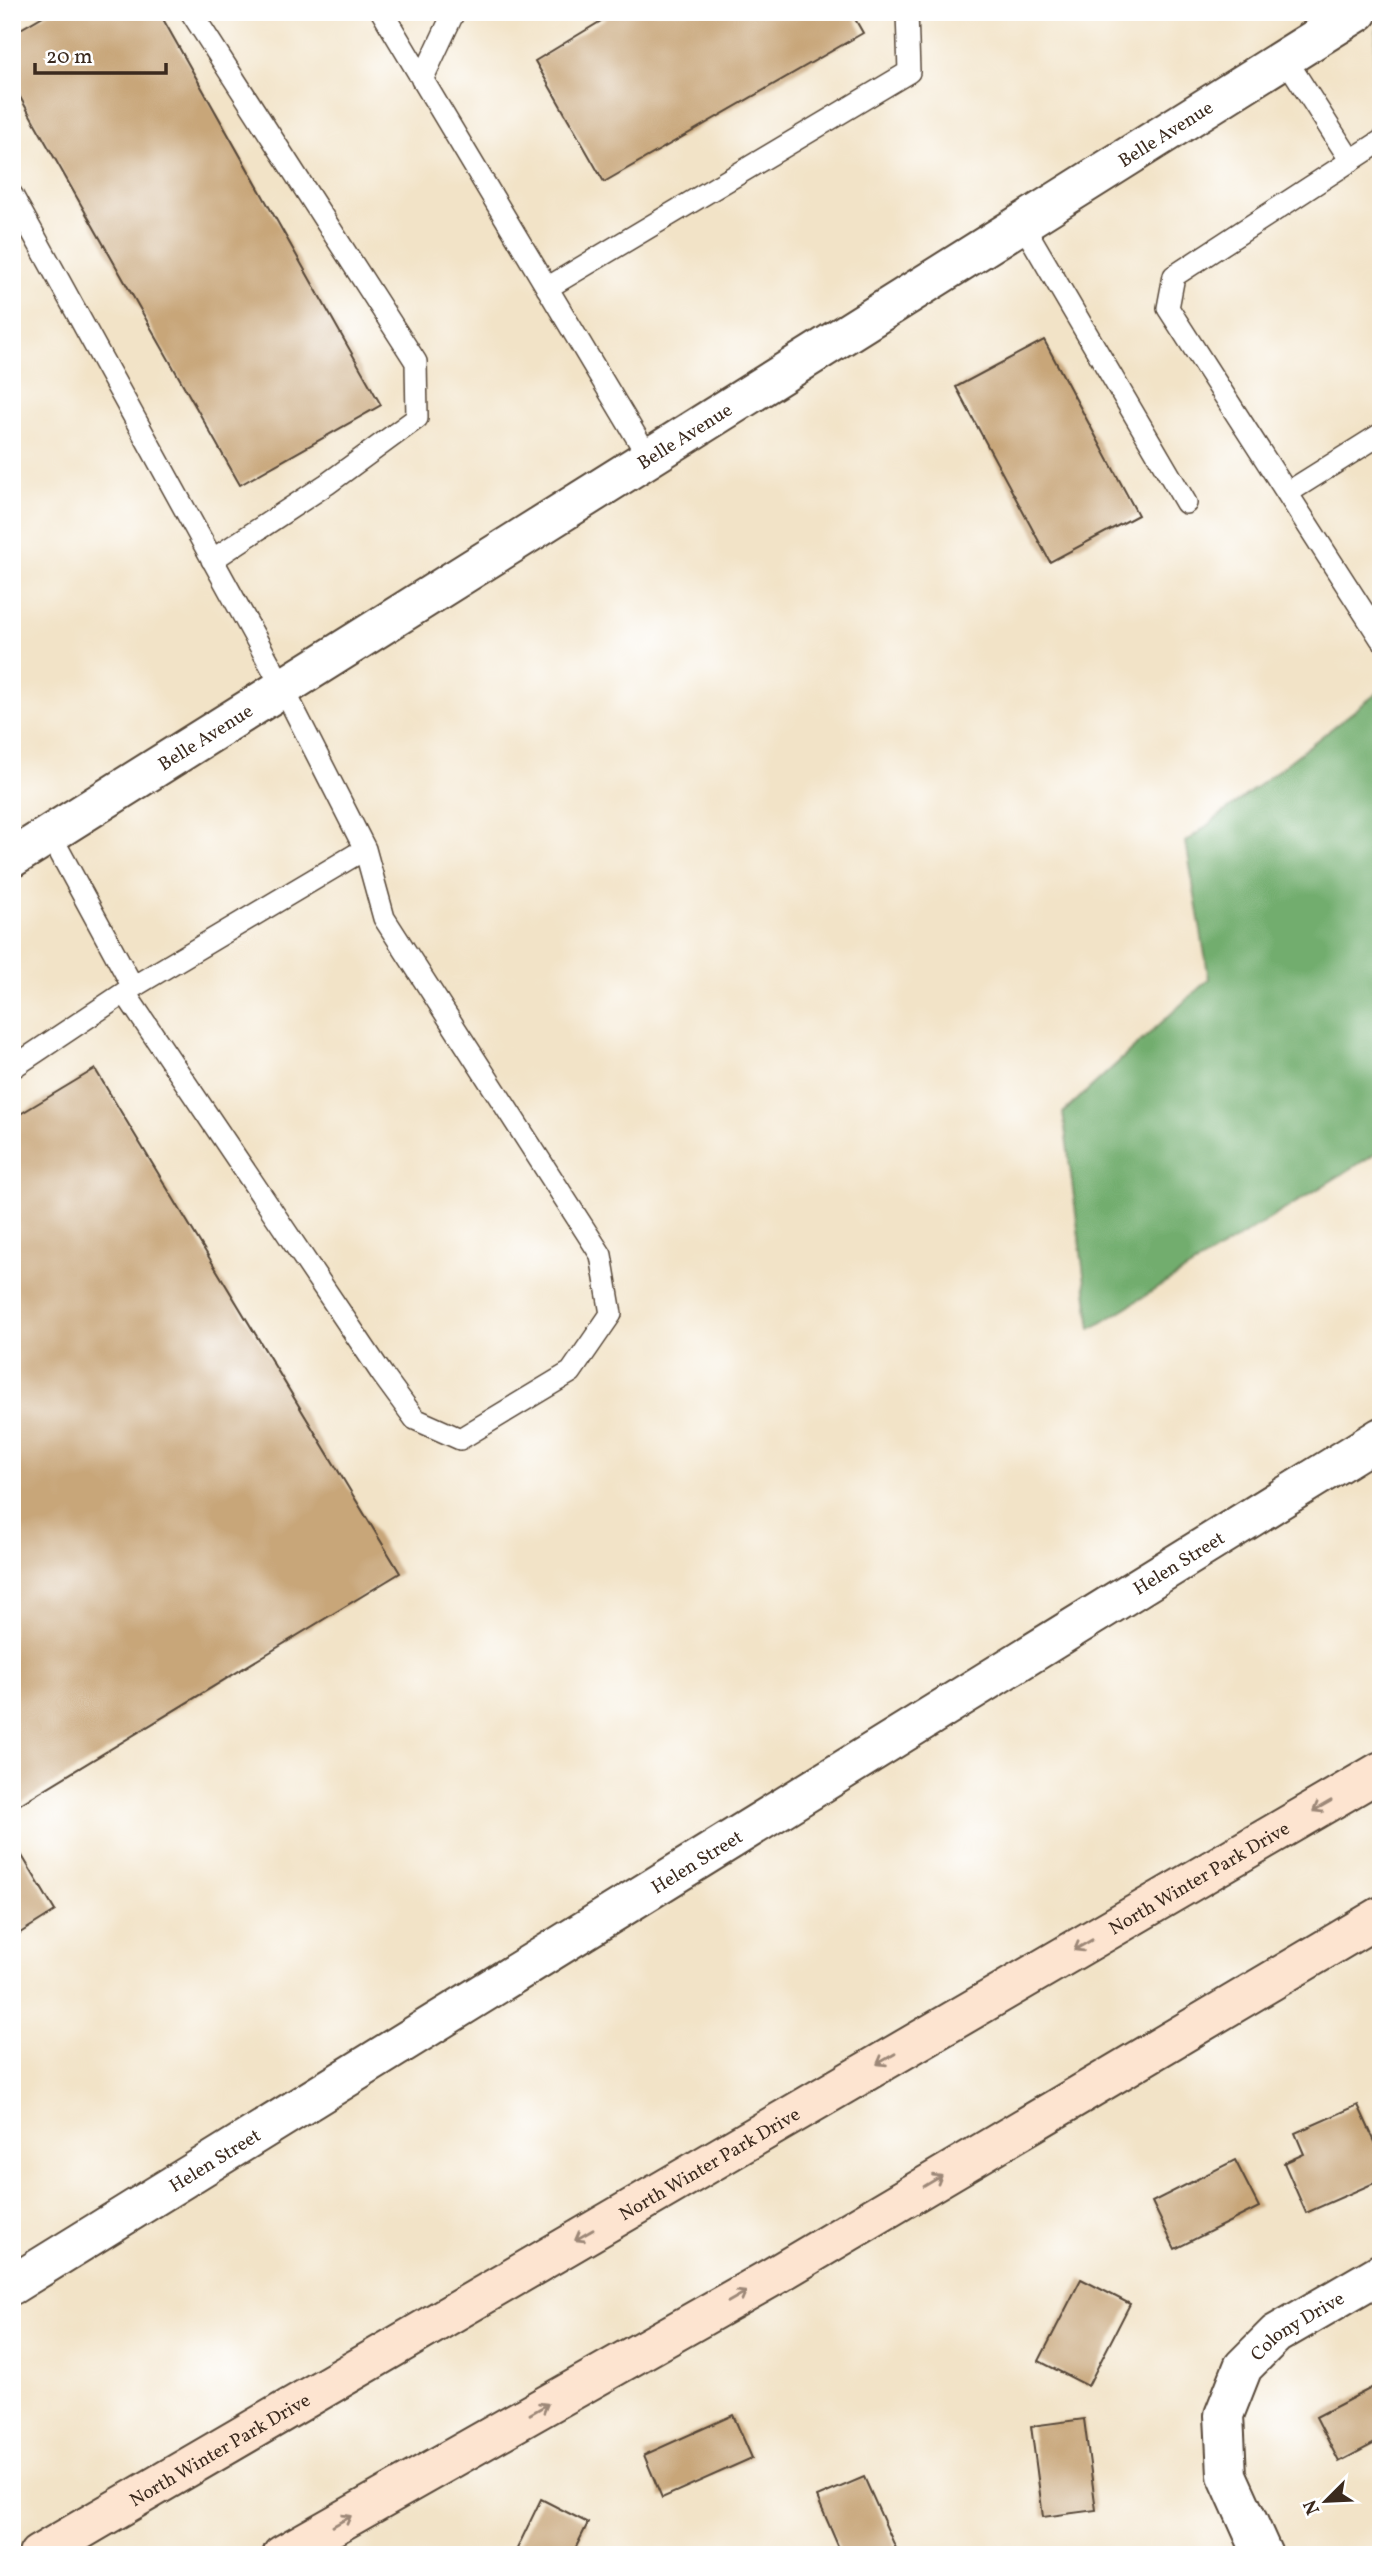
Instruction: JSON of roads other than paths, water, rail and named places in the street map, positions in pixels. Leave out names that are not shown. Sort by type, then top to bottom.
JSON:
[{"type":"street","name":"Belle Avenue","points":[[12,858],[1357,12]]},
{"type":"street","name":"Helen Street","points":[[12,2285],[1381,1437]]},
{"type":"street","name":"North Winter Park Drive","points":[[38,2555],[1381,1771]]},
{"type":"street","points":[[282,2555],[774,2276],[1381,1916]]},
{"type":"street","name":"Colony Drive","points":[[1263,2555],[1227,2475],[1224,2415],[1243,2367],[1276,2334],[1381,2273]]},
{"type":"lane","points":[[191,12],[416,362],[417,418],[327,484],[212,560]]},
{"type":"lane","points":[[382,12],[649,458]]},
{"type":"lane","points":[[422,80],[454,12]]},
{"type":"lane","points":[[547,288],[909,72],[907,12]]},
{"type":"lane","points":[[1285,58],[1351,161]]},
{"type":"lane","points":[[1381,141],[1174,276],[1168,309],[1381,639]]},
{"type":"lane","points":[[12,195],[283,688],[365,849],[384,918],[601,1255],[611,1314],[571,1373],[460,1439],[415,1419],[374,1362],[129,990],[50,834]]},
{"type":"lane","points":[[1022,223],[1186,503]]},
{"type":"lane","points":[[1287,493],[1381,434]]},
{"type":"lane","points":[[12,1068],[129,990],[365,849]]}]
